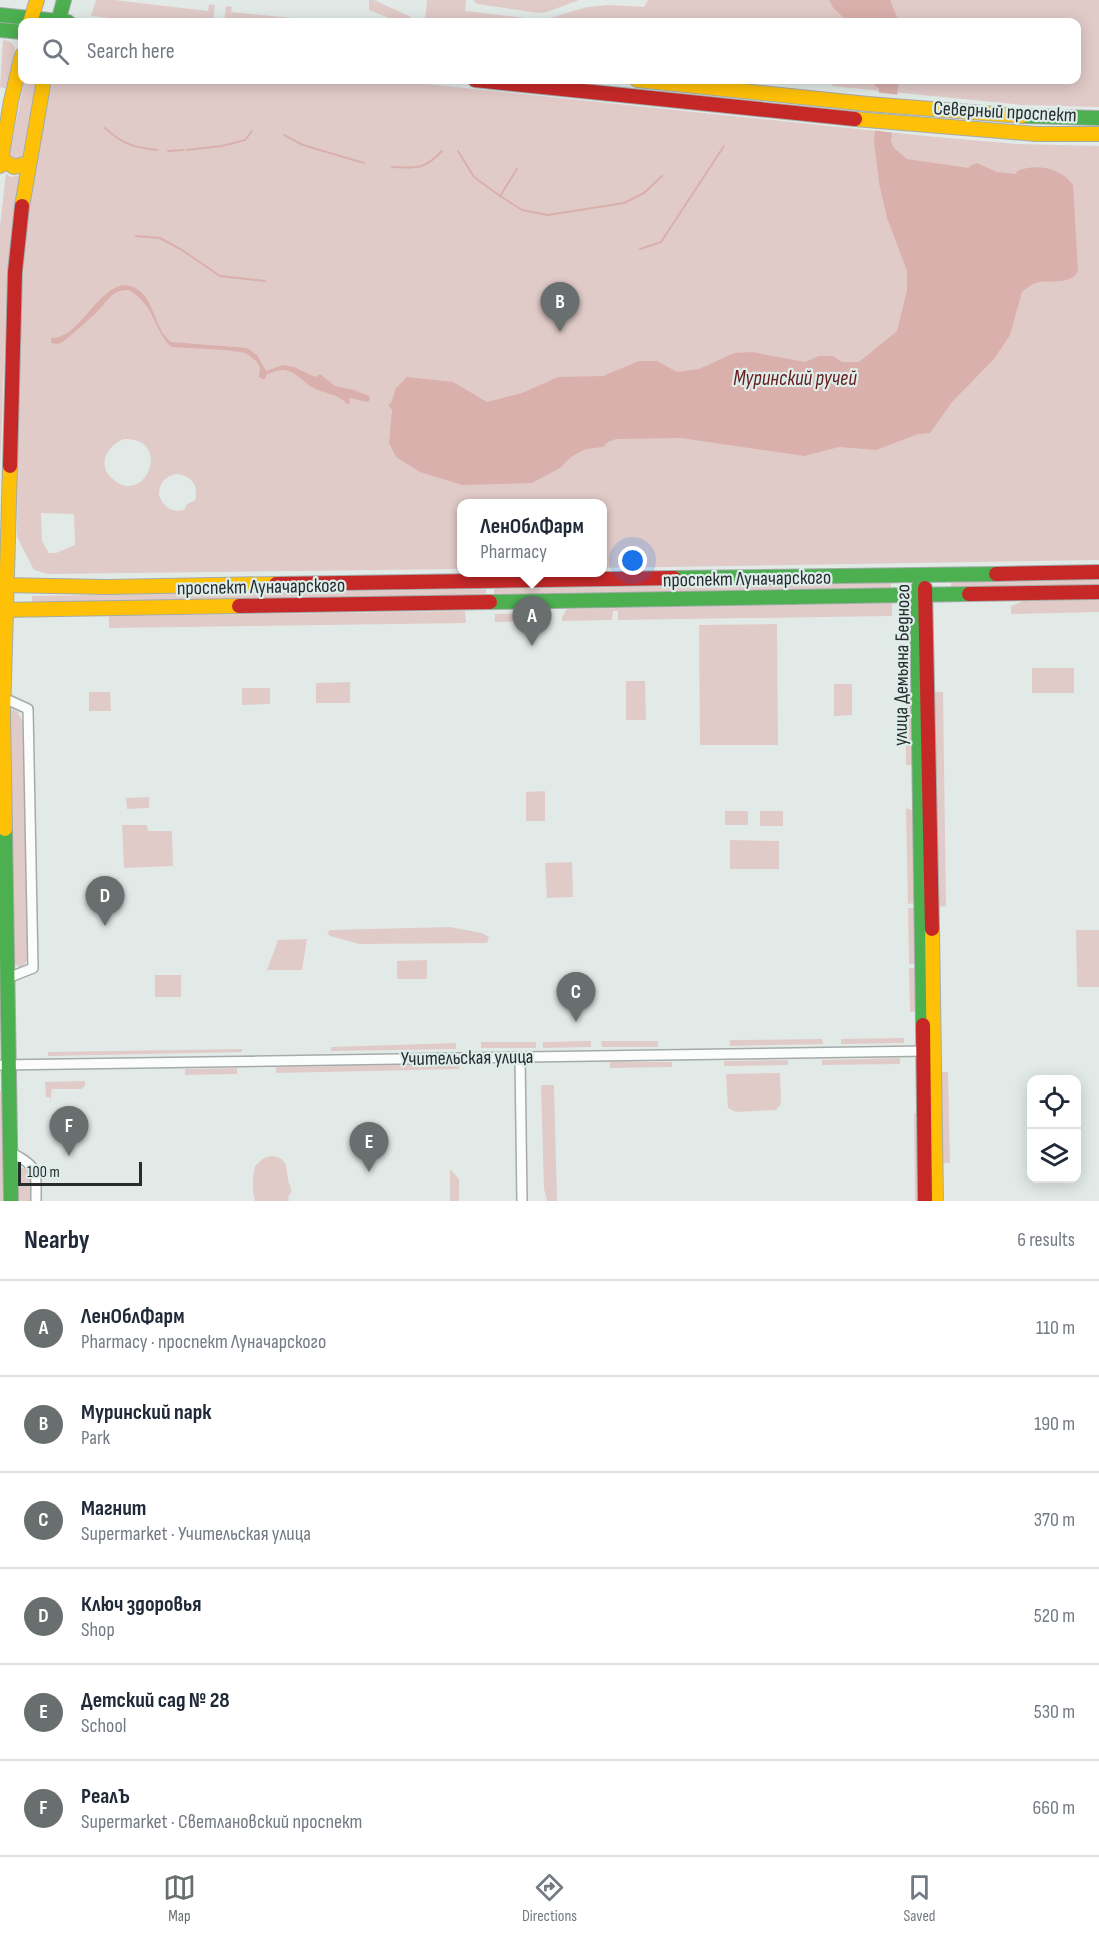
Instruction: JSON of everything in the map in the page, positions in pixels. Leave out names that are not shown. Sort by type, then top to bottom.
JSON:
[{"type":"main road","points":[[32,18],[37,0]]},
{"type":"main road","points":[[62,18],[64,0]]},
{"type":"main road","points":[[0,15],[19,18]]},
{"type":"main road","points":[[0,30],[18,32]]},
{"type":"main road","points":[[18,72],[1,163],[14,168],[28,163]]},
{"type":"main road","points":[[11,1201],[5,1064],[8,978],[3,586],[15,272],[28,163],[43,84]]},
{"type":"main road","name":"Северный проспект","points":[[514,84],[909,125],[1036,134],[1099,134]]},
{"type":"main road","name":"Северный проспект","points":[[676,84],[911,109],[1033,117],[1099,118]]},
{"type":"main road","name":"проспект Луначарского","points":[[3,586],[106,587],[1099,572]]},
{"type":"main road","name":"улица Демьяна Бедного","points":[[921,575],[929,1051],[936,1201]]},
{"type":"main road","name":"проспект Луначарского","points":[[3,610],[1099,592]]},
{"type":"main road","name":"улица Демьяна Бедного","points":[[925,1201],[929,1051]]},
{"type":"street","points":[[4,698],[28,709],[33,944],[33,968],[8,978]]},
{"type":"street","name":"Учительская улица","points":[[5,1064],[929,1051]]},
{"type":"street","points":[[520,1057],[522,1201]]},
{"type":"street","points":[[10,1152],[30,1163],[34,1171],[36,1201]]},
{"type":"shaded area","points":[[96,0],[208,11],[209,4],[215,5],[213,18],[91,16]]},
{"type":"shaded area","points":[[369,0],[374,0],[411,18],[389,18],[369,10]]},
{"type":"shaded area","points":[[427,0],[466,0],[465,11],[526,18],[425,18]]},
{"type":"shaded area","points":[[473,0],[579,0],[538,13],[477,4]]},
{"type":"shaded area","points":[[648,0],[1099,0],[1099,107],[1022,105],[832,86],[832,84],[1081,84],[1081,18],[550,18],[587,7],[608,5],[644,7]]},
{"type":"shaded area","points":[[226,6],[232,7],[231,12],[293,18],[224,18]]},
{"type":"shaded area","points":[[3,39],[12,43],[15,48],[8,89],[0,87]]},
{"type":"shaded area","points":[[23,84],[37,84],[22,161],[18,163],[9,159]]},
{"type":"shaded area","points":[[52,84],[426,84],[926,136],[1017,144],[1099,146],[1099,560],[607,568],[607,499],[457,499],[457,569],[49,574],[34,570],[17,537],[18,389],[28,209],[36,158]],"holes":[[[124,439],[139,442],[148,449],[151,459],[149,470],[144,479],[135,485],[125,486],[108,474],[105,468],[106,456],[113,446]],[[176,474],[190,479],[196,490],[195,500],[187,504],[184,510],[176,511],[168,508],[159,495],[163,482]],[[41,513],[74,514],[75,545],[56,553],[49,553],[42,541]]]},
{"type":"shaded area","points":[[6,173],[10,177],[20,175],[7,284],[0,471],[0,226]]},
{"type":"shaded area","points":[[1099,580],[1099,585],[951,587],[951,582]]},
{"type":"shaded area","points":[[891,583],[891,588],[494,594],[494,589]]},
{"type":"shaded area","points":[[486,589],[486,595],[32,602],[32,596]]},
{"type":"shaded area","points":[[1099,600],[1099,612],[1011,614],[1011,606],[1024,601]]},
{"type":"shaded area","points":[[892,603],[892,616],[618,620],[618,611],[613,611],[612,620],[562,621],[567,609]]},
{"type":"shaded area","points":[[465,611],[466,623],[109,628],[109,616]]},
{"type":"shaded area","points":[[537,613],[537,621],[495,622],[495,614]]},
{"type":"shaded area","points":[[777,624],[778,745],[700,745],[699,625]]},
{"type":"shaded area","points":[[1032,668],[1074,668],[1074,693],[1032,693]]},
{"type":"shaded area","points":[[626,681],[645,681],[646,720],[626,720]]},
{"type":"shaded area","points":[[350,682],[350,703],[316,703],[316,683]]},
{"type":"shaded area","points":[[834,684],[852,684],[852,715],[834,716]]},
{"type":"shaded area","points":[[242,688],[270,688],[270,704],[242,705]]},
{"type":"shaded area","points":[[905,689],[912,691],[913,765],[906,765]]},
{"type":"shaded area","points":[[89,692],[110,692],[111,711],[89,711]]},
{"type":"shaded area","points":[[935,692],[943,692],[946,906],[938,907]]},
{"type":"shaded area","points":[[13,709],[18,712],[24,724],[28,959],[19,968],[14,962],[10,713]]},
{"type":"shaded area","points":[[545,791],[545,821],[526,821],[526,792]]},
{"type":"shaded area","points":[[149,797],[149,808],[127,809],[126,798]]},
{"type":"shaded area","points":[[906,808],[914,811],[915,903],[908,904]]},
{"type":"shaded area","points":[[725,811],[748,811],[748,825],[725,825]]},
{"type":"shaded area","points":[[760,811],[783,811],[783,826],[760,826]]},
{"type":"shaded area","points":[[122,825],[147,825],[148,831],[172,831],[173,866],[124,868]]},
{"type":"shaded area","points":[[730,840],[779,841],[779,869],[730,869]]},
{"type":"shaded area","points":[[572,862],[573,897],[547,898],[545,863]]},
{"type":"shaded area","points":[[908,908],[915,908],[916,964],[909,964]]},
{"type":"shaded area","points":[[450,927],[482,933],[489,937],[487,943],[359,944],[330,936],[327,932],[331,930]]},
{"type":"shaded area","points":[[1076,930],[1099,930],[1099,987],[1077,987]]},
{"type":"shaded area","points":[[307,939],[302,970],[267,970],[278,940]]},
{"type":"shaded area","points":[[427,960],[427,979],[397,979],[397,961]]},
{"type":"shaded area","points":[[909,968],[916,968],[917,1011],[910,1012]]},
{"type":"shaded area","points":[[155,975],[181,975],[181,997],[155,997]]},
{"type":"shaded area","points":[[904,1038],[904,1043],[841,1044],[841,1039]]},
{"type":"shaded area","points":[[822,1039],[823,1044],[730,1046],[730,1040]]},
{"type":"shaded area","points":[[591,1041],[591,1047],[543,1048],[543,1042]]},
{"type":"shaded area","points":[[601,1041],[658,1041],[658,1047],[602,1047]]},
{"type":"shaded area","points":[[481,1042],[536,1042],[536,1048],[481,1048]]},
{"type":"shaded area","points":[[456,1043],[456,1049],[331,1051],[331,1047]]},
{"type":"shaded area","points":[[242,1049],[242,1052],[48,1056],[48,1052]]},
{"type":"shaded area","points":[[900,1058],[900,1064],[822,1065],[822,1060]]},
{"type":"shaded area","points":[[788,1060],[788,1065],[724,1066],[724,1061]]},
{"type":"shaded area","points":[[610,1062],[672,1062],[672,1067],[610,1068]]},
{"type":"shaded area","points":[[459,1064],[459,1069],[276,1073],[276,1067]]},
{"type":"shaded area","points":[[237,1068],[237,1074],[185,1075],[185,1069]]},
{"type":"shaded area","points":[[941,1072],[948,1072],[950,1163],[942,1163]]},
{"type":"shaded area","points":[[780,1073],[781,1104],[776,1110],[736,1112],[728,1108],[726,1074]]},
{"type":"shaded area","points":[[85,1081],[85,1086],[81,1089],[52,1089],[50,1104],[50,1097],[46,1097],[45,1082]]},
{"type":"shaded area","points":[[541,1085],[554,1085],[557,1201],[547,1201],[544,1189]]},
{"type":"shaded area","points":[[0,1091],[3,1091],[4,1201],[0,1201]]},
{"type":"shaded area","points":[[914,1113],[918,1113],[920,1201],[915,1201]]},
{"type":"shaded area","points":[[272,1156],[284,1161],[291,1190],[289,1201],[255,1201],[253,1175],[255,1166],[264,1158]]},
{"type":"shaded area","points":[[19,1168],[25,1168],[30,1173],[32,1201],[18,1201],[17,1172]]},
{"type":"shaded area","points":[[450,1169],[459,1179],[459,1201],[450,1201]]},
{"type":"water","points":[[829,0],[890,0],[897,18],[844,18],[834,9]]},
{"type":"water","name":"Муринский ручей","points":[[874,84],[898,84],[891,140],[893,147],[907,159],[969,168],[977,163],[997,172],[1016,174],[1017,171],[1040,167],[1055,171],[1073,185],[1078,271],[1066,280],[1037,283],[1022,292],[1010,335],[994,359],[952,402],[930,433],[918,434],[876,450],[839,447],[804,456],[681,438],[616,439],[603,447],[586,449],[571,457],[560,468],[532,483],[462,485],[420,472],[396,457],[389,443],[392,410],[388,405],[391,403],[396,388],[407,377],[453,382],[487,402],[522,393],[558,377],[603,376],[639,361],[657,361],[677,372],[699,369],[734,353],[752,352],[805,362],[819,356],[833,356],[842,362],[859,362],[897,331],[907,290],[907,271],[887,218],[879,183],[874,141],[879,88]]},
{"type":"water","points":[[122,285],[133,287],[141,292],[147,299],[164,335],[171,342],[247,348],[257,355],[266,371],[283,365],[294,367],[315,377],[320,374],[335,386],[354,390],[369,396],[370,399],[368,402],[349,398],[350,403],[347,404],[339,398],[315,389],[295,374],[285,370],[267,374],[265,379],[262,379],[259,377],[260,368],[257,362],[246,353],[171,347],[144,303],[129,290],[123,290],[110,297],[96,313],[63,342],[51,343],[51,338],[70,331],[103,296]]},
{"type":"pier","points":[[875,92],[899,95],[895,133],[872,130]]},
{"type":"waterway","points":[[105,128],[128,144],[157,150]]},
{"type":"waterway","points":[[186,150],[222,146],[245,140],[252,131]]},
{"type":"waterway","points":[[284,135],[303,145],[364,163]]},
{"type":"waterway","points":[[640,249],[661,242],[724,146]]},
{"type":"waterway","points":[[168,151],[183,150]]},
{"type":"waterway","points":[[392,167],[408,168],[425,165],[442,151]]},
{"type":"waterway","points":[[458,151],[474,177],[500,196],[522,210],[548,215],[624,203],[644,193],[662,176]]},
{"type":"waterway","points":[[500,196],[517,169]]},
{"type":"waterway","points":[[136,236],[160,238],[220,276],[265,281]]},
{"type":"traffic: fast","points":[[59,18],[64,0]]},
{"type":"traffic: fast","points":[[0,15],[29,18]]},
{"type":"traffic: fast","points":[[0,30],[18,32]]},
{"type":"traffic: fast","points":[[1022,116],[1099,118]]},
{"type":"traffic: fast","points":[[674,578],[996,574]]},
{"type":"traffic: fast","points":[[919,586],[917,595],[923,1025]]},
{"type":"traffic: fast","points":[[490,602],[969,594]]},
{"type":"traffic: fast","points":[[5,829],[11,1201]]},
{"type":"traffic: slow","points":[[31,18],[37,0]]},
{"type":"traffic: slow","points":[[0,166],[18,72]]},
{"type":"traffic: slow","points":[[22,206],[43,84]]},
{"type":"traffic: slow","points":[[676,84],[868,104],[1022,116]]},
{"type":"traffic: slow","points":[[855,119],[1036,134],[1099,134]]},
{"type":"traffic: slow","points":[[1,159],[14,167],[28,163]]},
{"type":"traffic: slow","points":[[5,829],[3,715],[10,466]]},
{"type":"traffic: slow","points":[[0,585],[106,587],[276,584]]},
{"type":"traffic: slow","points":[[0,610],[239,606]]},
{"type":"traffic: slow","points":[[932,929],[936,1201]]},
{"type":"traffic: jam","points":[[514,84],[855,119]]},
{"type":"traffic: jam","points":[[10,466],[15,272],[22,206]]},
{"type":"traffic: jam","points":[[996,574],[1099,572]]},
{"type":"traffic: jam","points":[[276,584],[674,578]]},
{"type":"traffic: jam","points":[[925,588],[932,929]]},
{"type":"traffic: jam","points":[[969,594],[1099,592]]},
{"type":"traffic: jam","points":[[239,606],[490,602]]},
{"type":"traffic: jam","points":[[923,1025],[925,1201]]},
{"type":"place","name":"Муринский парк","points":[[560,332]]},
{"type":"place","name":"ЛенОблФарм","points":[[532,646]]},
{"type":"place","name":"Ключ здоровья","points":[[105,926]]},
{"type":"place","name":"Магнит","points":[[576,1022]]},
{"type":"place","name":"РеалЪ","points":[[69,1156]]},
{"type":"place","name":"Детский сад № 28","points":[[369,1172]]}]
